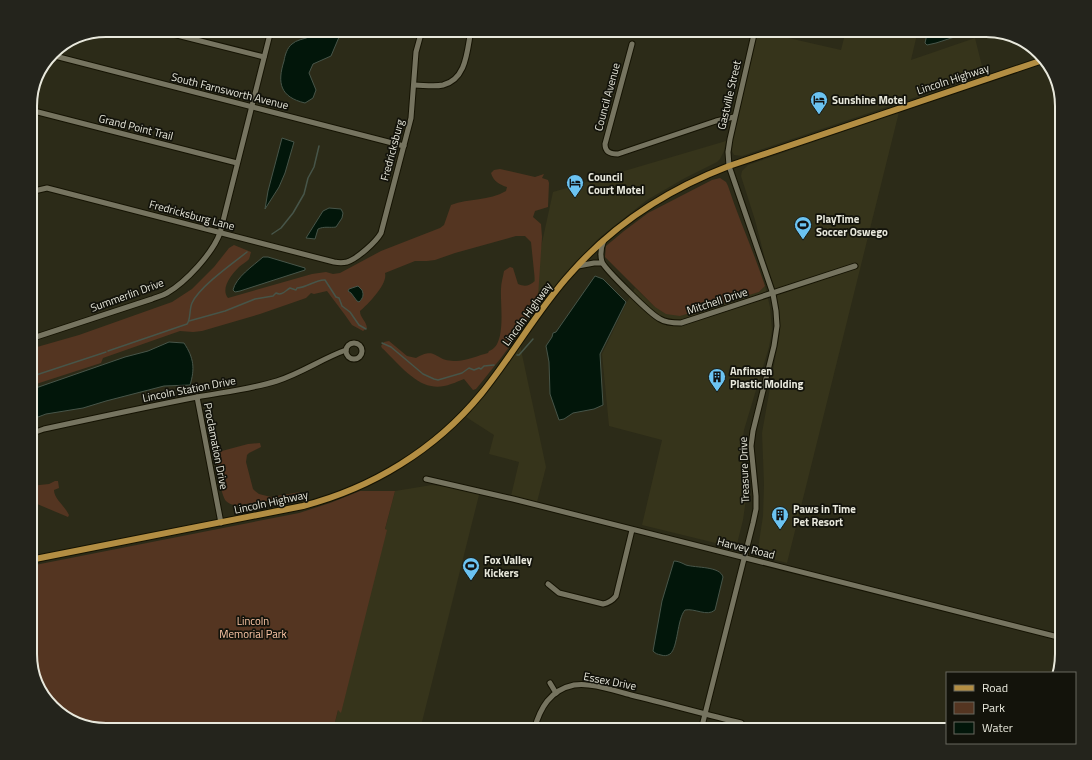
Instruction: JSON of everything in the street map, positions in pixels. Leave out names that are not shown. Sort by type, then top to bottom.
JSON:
[{"type":"main road","name":"Lincoln Highway","points":[[37,559],[221,523],[322,501],[346,493],[376,479],[419,452],[450,427],[481,394],[548,300],[577,266],[604,240],[632,217],[657,200],[696,179],[729,166],[1039,61]]},
{"type":"street","points":[[184,37],[264,58]]},
{"type":"street","name":"Summerlin Drive","points":[[37,337],[166,294],[183,281],[210,252],[220,233],[269,37]]},
{"type":"street","name":"Fredricksburg","points":[[351,260],[376,240],[381,233],[411,118],[416,52],[420,37]]},
{"type":"street","points":[[414,84],[442,85],[458,76],[464,67],[470,37]]},
{"type":"street","name":"Gastville Street","points":[[729,166],[728,152],[734,117],[753,37]]},
{"type":"street","name":"Council Avenue","points":[[632,44],[604,144],[606,151],[618,154],[716,121],[734,117]]},
{"type":"street","name":"South Farnsworth Avenue","points":[[57,57],[404,146]]},
{"type":"street","name":"Grand Point Trail","points":[[37,112],[237,163]]},
{"type":"street","name":"Treasure Drive","points":[[702,723],[754,523],[756,509],[751,446],[753,431],[774,346],[777,326],[773,294],[729,166]]},
{"type":"street","name":"Fredricksburg Lane","points":[[37,190],[47,188],[334,262],[340,263],[351,260]]},
{"type":"street","points":[[577,266],[602,263],[601,254],[604,240]]},
{"type":"street","name":"Mitchell Drive","points":[[602,263],[639,302],[655,316],[670,323],[681,323],[855,266]]},
{"type":"street","name":"Lincoln Station Drive","points":[[37,432],[196,397],[256,387],[279,381],[310,368],[334,354],[346,350]]},
{"type":"street","name":"Proclamation Drive","points":[[196,397],[221,523]]},
{"type":"street","name":"Harvey Road","points":[[426,479],[1055,636]]},
{"type":"street","points":[[548,584],[559,593],[603,604],[613,600],[616,596],[632,530]]},
{"type":"street","points":[[550,683],[556,693]]},
{"type":"street","name":"Essex Drive","points":[[536,723],[541,710],[550,697],[574,685],[586,684],[741,723]]},
{"type":"shaded area","points":[[757,37],[784,37],[841,50],[844,37],[916,37],[911,60],[975,38],[984,74],[742,156],[734,155],[732,151],[733,139]]},
{"type":"shaded area","points":[[899,112],[787,563],[757,555],[763,516],[764,484],[762,433],[780,332],[780,318],[773,284],[741,176],[742,171],[748,165]]},
{"type":"shaded area","points":[[726,141],[724,151],[717,162],[685,178],[647,200],[598,239],[557,284],[534,314],[530,298],[553,192]]},
{"type":"shaded area","points":[[765,286],[770,307],[772,330],[769,347],[744,430],[742,467],[746,499],[743,520],[736,548],[642,525],[662,440],[609,426],[602,354],[627,302],[635,288],[655,307],[759,292]]},
{"type":"shaded area","points":[[520,345],[546,467],[537,502],[511,496],[519,462],[489,454],[494,435],[466,417],[486,394]]},
{"type":"shaded area","points":[[432,485],[480,491],[422,723],[335,723],[395,491]]},
{"type":"green space","points":[[500,169],[535,177],[544,174],[542,178],[548,180],[549,183],[548,207],[535,211],[533,217],[541,224],[542,237],[538,297],[527,321],[519,333],[476,389],[473,390],[464,379],[439,387],[424,384],[411,376],[381,346],[384,342],[389,341],[407,356],[416,358],[428,353],[443,359],[454,361],[488,353],[495,348],[500,333],[501,287],[504,271],[510,267],[513,268],[518,284],[520,285],[527,286],[535,281],[531,242],[525,236],[516,236],[435,260],[415,261],[385,273],[385,278],[381,288],[360,311],[367,328],[363,331],[352,325],[327,291],[314,294],[311,293],[306,298],[260,314],[202,331],[180,331],[103,358],[101,363],[37,384],[37,347],[79,335],[172,302],[192,289],[214,267],[229,248],[234,245],[251,252],[249,259],[236,270],[228,281],[225,290],[228,298],[312,274],[326,272],[333,274],[340,273],[381,251],[440,228],[444,225],[451,205],[486,198],[506,191],[507,187],[497,182],[493,178],[491,173],[494,170]]},
{"type":"green space","points":[[720,178],[726,182],[728,186],[765,286],[759,292],[680,316],[666,314],[655,307],[605,257],[606,246],[648,213],[712,180]]},
{"type":"green space","points":[[260,443],[261,447],[247,455],[246,462],[253,489],[259,494],[271,497],[300,492],[300,496],[238,505],[229,503],[226,501],[222,493],[216,454],[218,452],[248,444]]},
{"type":"green space","points":[[58,481],[59,488],[54,490],[54,493],[69,515],[68,517],[37,504],[37,485]]},
{"type":"green space","name":"Lincoln Memorial Park","points":[[360,491],[395,491],[385,529],[387,530],[341,713],[338,710],[335,723],[97,722],[75,716],[67,711],[54,700],[46,689],[38,668],[37,659],[37,565],[299,513]]},
{"type":"water","points":[[309,37],[339,37],[331,56],[313,64],[309,73],[316,90],[313,98],[305,103],[290,97],[282,88],[281,82],[282,69],[286,54],[290,46]]},
{"type":"water","points":[[926,37],[954,37],[927,45],[925,43]]},
{"type":"water","points":[[282,138],[294,142],[285,173],[279,187],[265,209],[268,191]]},
{"type":"water","points":[[329,208],[341,209],[343,213],[342,218],[336,227],[320,228],[318,229],[315,239],[306,238],[323,211]]},
{"type":"water","points":[[263,257],[268,257],[305,268],[305,270],[235,292],[233,290],[235,285],[245,272]]},
{"type":"water","points":[[595,276],[603,279],[626,302],[600,354],[603,405],[594,409],[573,413],[564,419],[559,420],[550,394],[549,362],[546,346],[553,333],[556,332]]},
{"type":"water","points":[[358,286],[363,293],[359,302],[348,291],[349,289]]},
{"type":"water","points":[[169,342],[184,343],[193,364],[193,374],[190,385],[164,386],[83,408],[46,414],[37,417],[37,388],[125,357],[148,351]]},
{"type":"water","points":[[674,561],[690,566],[713,569],[721,573],[723,577],[715,610],[705,613],[685,610],[680,620],[673,651],[669,655],[663,656],[653,651],[662,601]]},
{"type":"waterway","points":[[272,234],[281,228],[293,213],[304,194],[308,178],[314,167],[319,146]]},
{"type":"waterway","points":[[108,351],[187,324],[191,306],[196,297],[217,276],[247,252]]},
{"type":"waterway","points":[[189,321],[225,311],[255,299],[273,296],[276,293],[282,294],[290,288],[296,290],[297,288],[325,280],[336,297],[339,298],[342,306],[350,312],[359,325],[366,329]]},
{"type":"waterway","points":[[517,355],[519,355],[533,339]]},
{"type":"waterway","points":[[382,343],[391,347],[423,374],[438,380],[462,373],[469,368],[474,370],[479,368],[481,369],[484,366],[494,365]]},
{"type":"waterway","points":[[37,375],[106,352]]},
{"type":"place","name":"Sunshine Motel","points":[[819,115]]},
{"type":"place","name":"Council Court Motel","points":[[575,198]]},
{"type":"place","name":"PlayTime Soccer Oswego","points":[[803,240]]},
{"type":"place","name":"Anfinsen Plastic Molding","points":[[717,392]]},
{"type":"place","name":"Paws in Time Pet Resort","points":[[780,530]]},
{"type":"place","name":"Fox Valley Kickers","points":[[471,581]]}]
